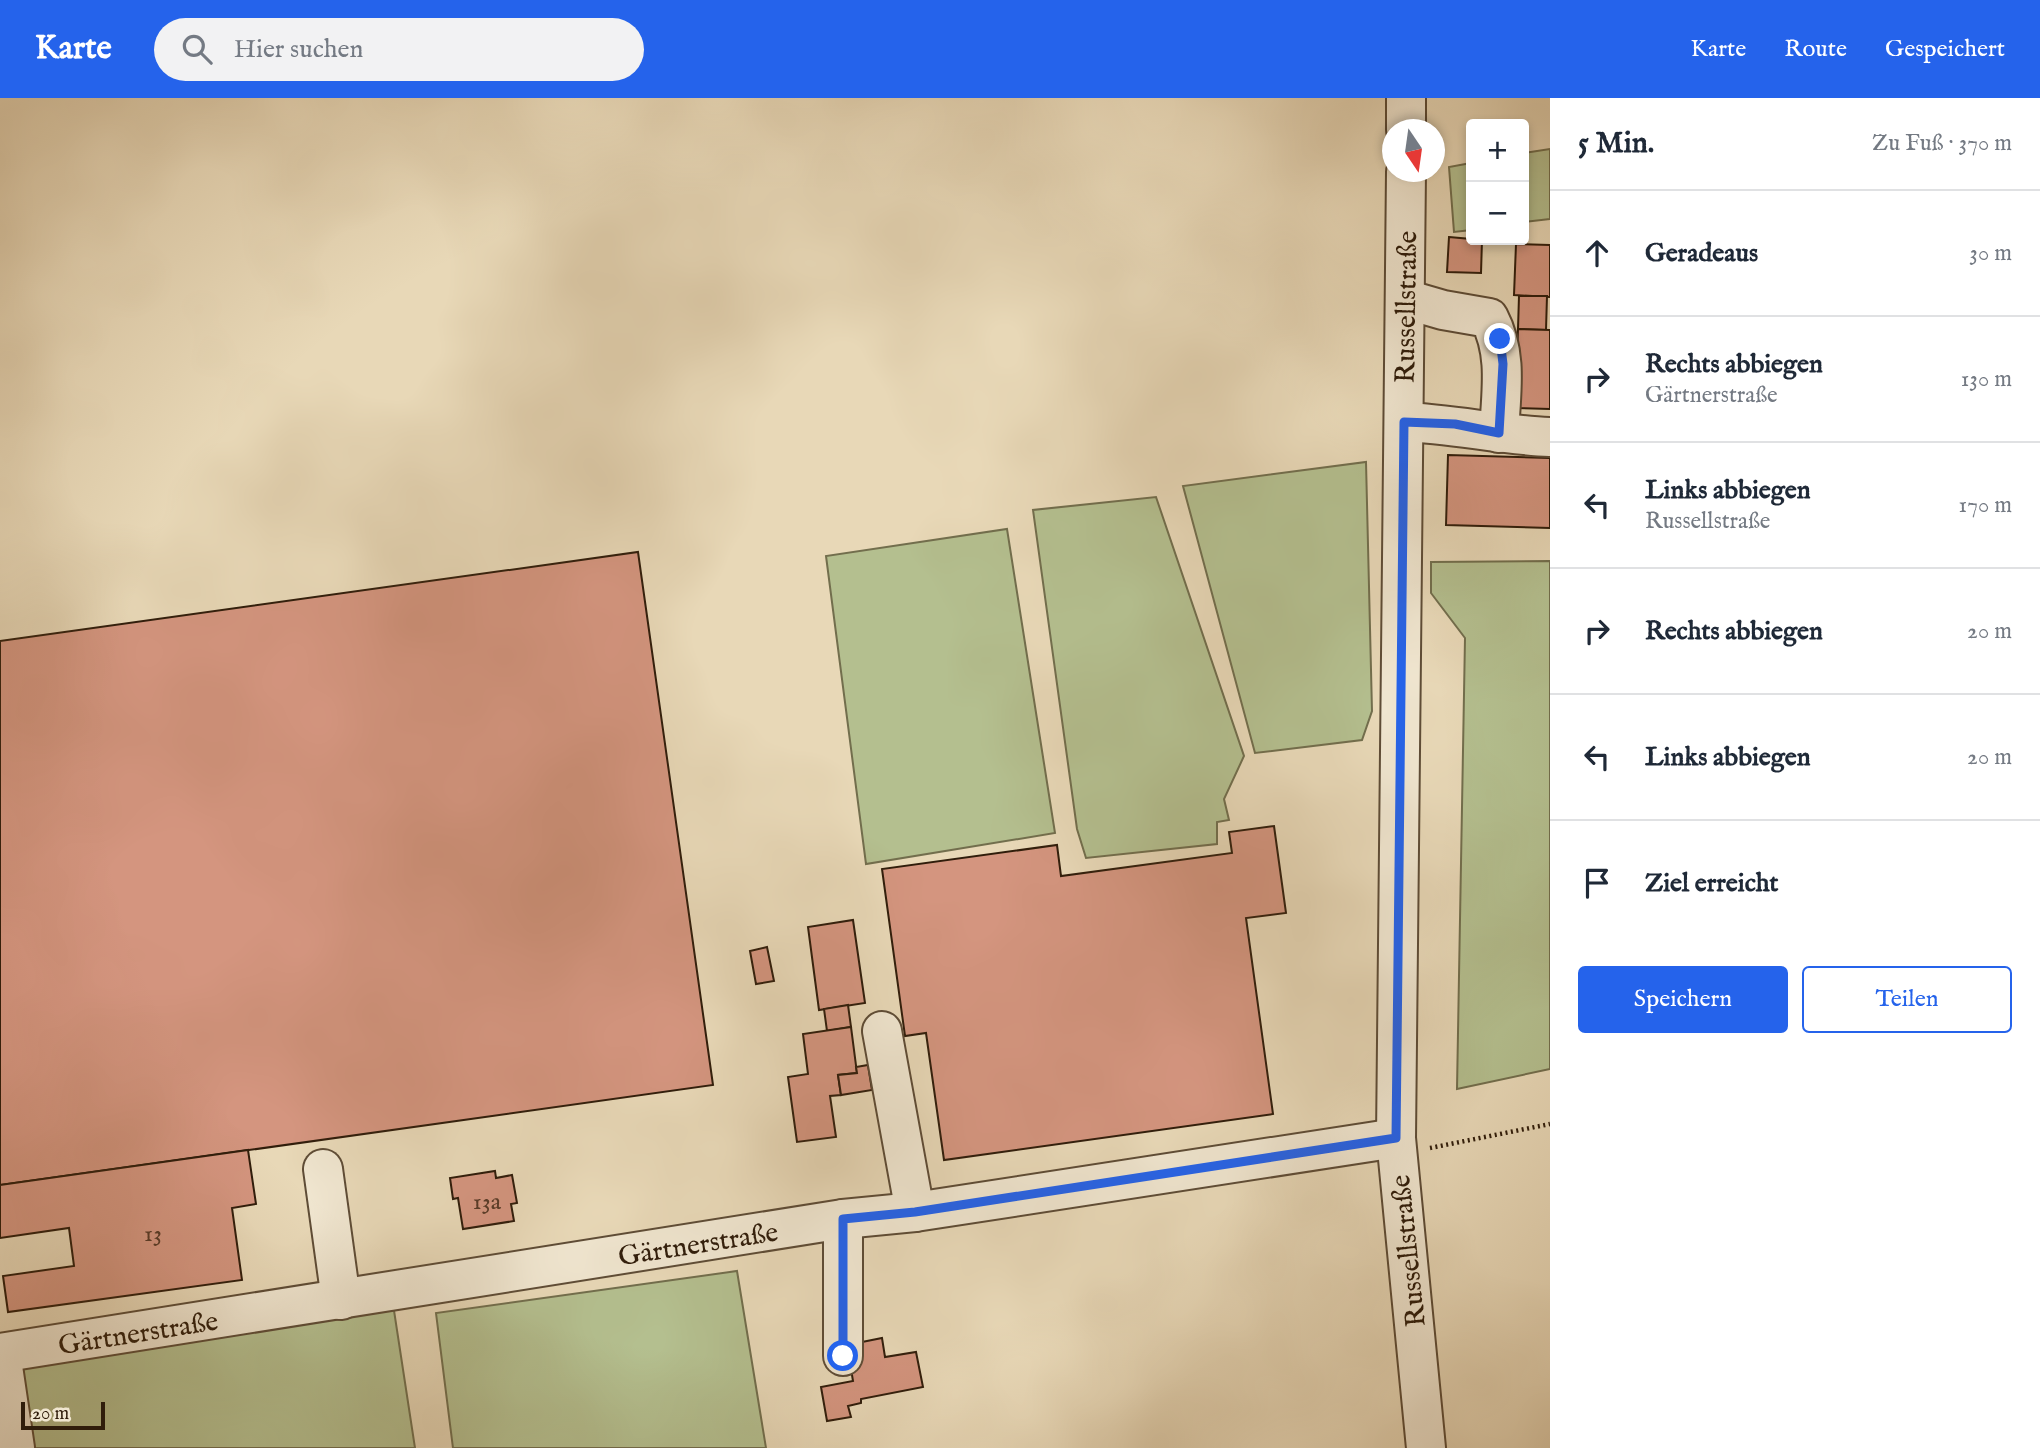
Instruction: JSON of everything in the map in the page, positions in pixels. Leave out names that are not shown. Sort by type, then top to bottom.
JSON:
[{"type":"street","points":[[1406,98],[1406,119]]},
{"type":"street","name":"Russellstraße","points":[[1406,182],[1397,1147],[1426,1448]]},
{"type":"street","points":[[1405,299],[1443,310],[1489,317],[1500,339],[1503,364],[1499,433]]},
{"type":"street","points":[[1404,422],[1455,424],[1499,433],[1550,438]]},
{"type":"street","points":[[882,1031],[915,1212]]},
{"type":"street","name":"Gärtnerstraße","points":[[1,1353],[843,1219],[915,1212],[1397,1147]]},
{"type":"street","points":[[323,1169],[341,1300]]},
{"type":"street","points":[[843,1219],[843,1356]]},
{"type":"street","points":[[1,1353],[15,1448]]},
{"type":"path","points":[[1397,1147],[1550,1124]]},
{"type":"green space","points":[[1550,149],[1550,219],[1529,221],[1529,152]]},
{"type":"green space","points":[[1466,164],[1466,231],[1454,232],[1449,167]]},
{"type":"green space","points":[[1366,462],[1372,711],[1362,740],[1255,753],[1183,486]]},
{"type":"green space","points":[[1156,497],[1244,756],[1224,799],[1229,820],[1217,822],[1217,844],[1086,858],[1077,829],[1033,510]]},
{"type":"green space","points":[[1007,529],[1055,833],[866,864],[826,556]]},
{"type":"green space","points":[[1550,561],[1550,1069],[1457,1089],[1465,638],[1431,593],[1431,562]]},
{"type":"green space","points":[[737,1271],[766,1448],[453,1448],[436,1313]]},
{"type":"green space","points":[[393,1304],[415,1448],[30,1448],[19,1376],[27,1360]]},
{"type":"building","points":[[1449,237],[1466,239],[1466,245],[1482,245],[1481,273],[1447,272]]},
{"type":"building","points":[[1516,245],[1550,245],[1550,297],[1514,295]]},
{"type":"building","points":[[1519,296],[1547,296],[1546,330],[1518,329]]},
{"type":"building","points":[[1518,329],[1550,330],[1550,409],[1515,408]]},
{"type":"building","points":[[1448,455],[1550,458],[1550,528],[1446,525]]},
{"type":"building","points":[[638,552],[713,1085],[0,1185],[0,641]]},
{"type":"building","points":[[1274,826],[1286,913],[1246,918],[1273,1114],[944,1160],[926,1033],[905,1036],[882,869],[1057,845],[1061,876],[1232,853],[1229,832]]},
{"type":"building","points":[[853,920],[865,1003],[819,1010],[808,927]]},
{"type":"building","points":[[767,947],[774,981],[756,984],[750,951]]},
{"type":"building","points":[[848,1005],[851,1027],[827,1031],[824,1009]]},
{"type":"building","points":[[851,1027],[857,1073],[838,1075],[841,1095],[830,1096],[836,1137],[797,1142],[788,1077],[808,1074],[803,1034]]},
{"type":"building","points":[[868,1065],[872,1090],[841,1095],[838,1075],[857,1073],[856,1067]]},
{"type":"building","points":[[248,1150],[256,1204],[232,1208],[242,1280],[8,1312],[3,1276],[74,1266],[69,1228],[0,1238],[0,1185]]},
{"type":"building","points":[[495,1171],[496,1178],[512,1175],[517,1203],[511,1204],[514,1221],[463,1229],[458,1198],[453,1199],[450,1178]]},
{"type":"building","points":[[882,1338],[885,1357],[916,1352],[923,1387],[861,1399],[861,1403],[848,1406],[851,1417],[827,1421],[821,1387],[853,1381],[847,1345]]},
{"type":"route","points":[[843,1356],[843,1219],[915,1212],[1396,1138],[1404,422],[1455,424],[1499,433],[1503,364],[1500,339]]}]
